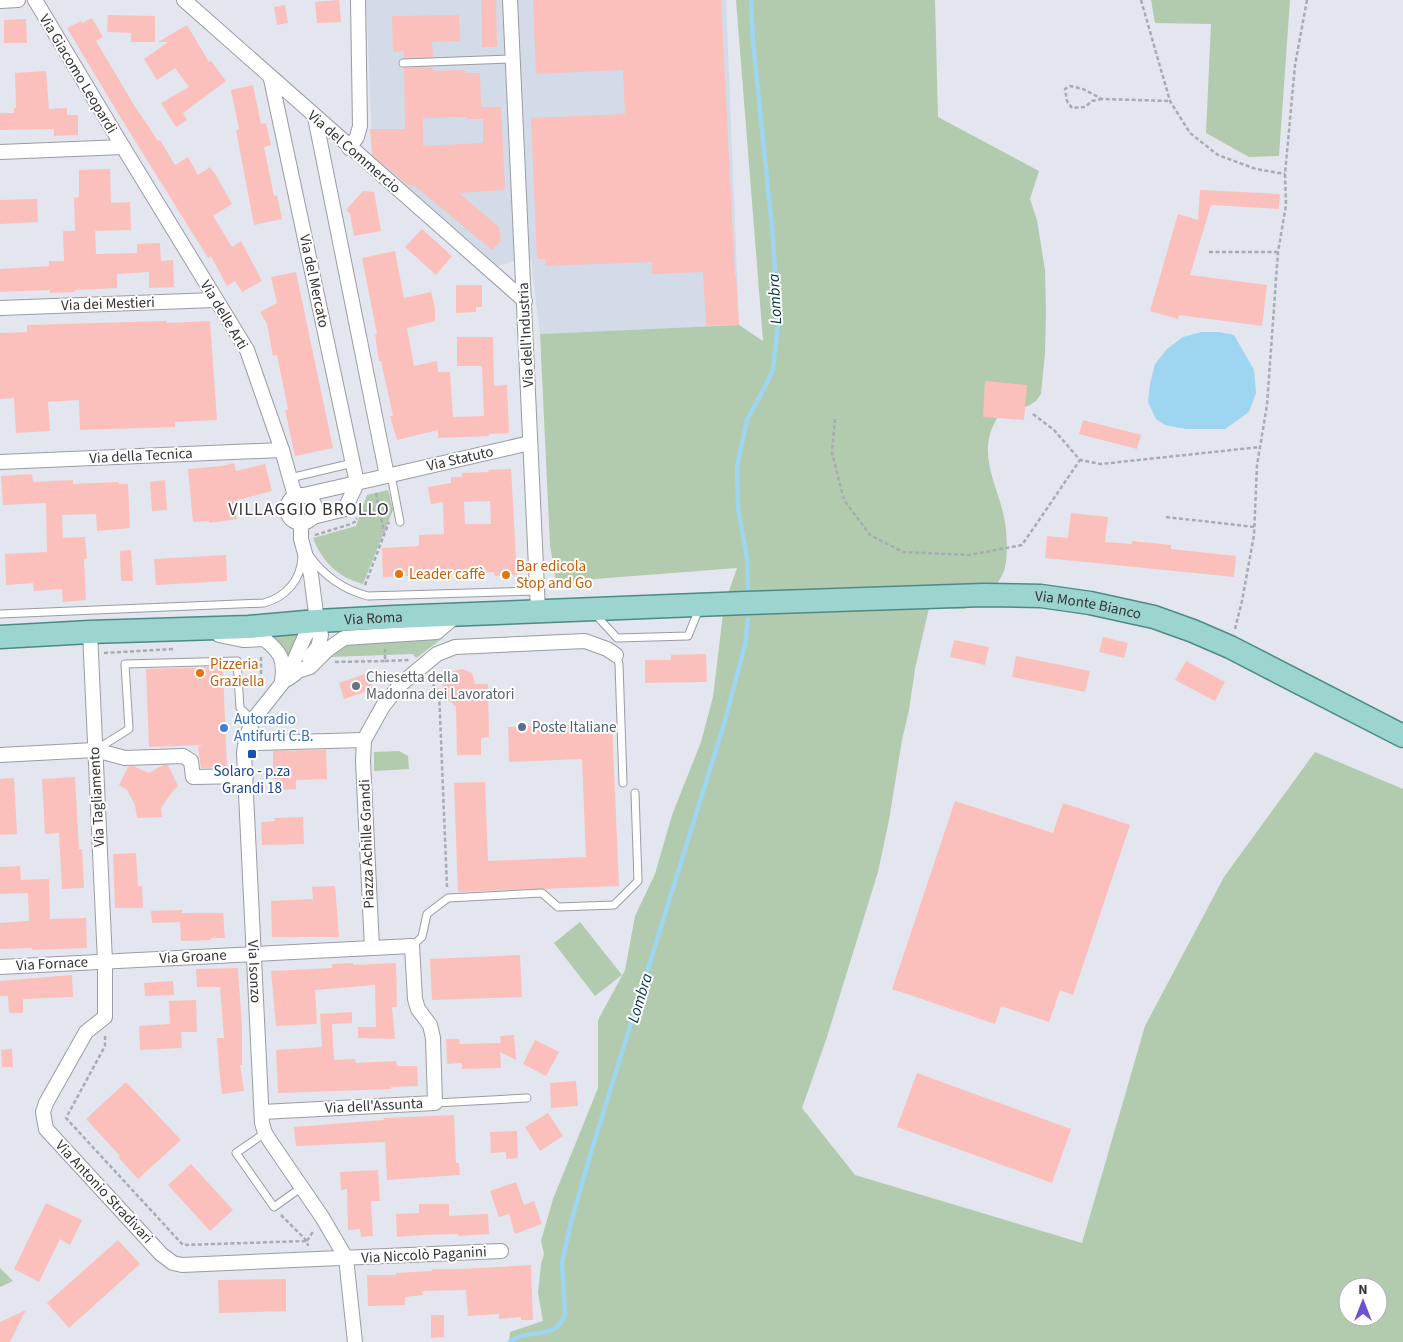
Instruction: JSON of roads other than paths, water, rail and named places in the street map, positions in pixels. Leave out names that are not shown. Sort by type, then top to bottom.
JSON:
[{"type":"main road","name":"Via Monte Bianco","points":[[746,603],[984,595],[1041,596],[1090,603],[1154,617],[1193,631],[1403,736]]},
{"type":"main road","name":"Via Roma","points":[[0,636],[90,641],[194,629],[457,615],[538,601],[591,610],[746,603]]},
{"type":"street","points":[[0,1],[18,0]]},
{"type":"street","name":"Via Giacomo Leopardi","points":[[35,0],[123,147]]},
{"type":"street","name":"Via del Commercio","points":[[185,0],[524,302]]},
{"type":"street","points":[[349,148],[357,137],[360,126],[358,0]]},
{"type":"street","name":"Via dell'Industria","points":[[510,0],[538,601]]},
{"type":"street","name":"Via del Mercato","points":[[272,79],[357,483]]},
{"type":"street","points":[[315,117],[389,476]]},
{"type":"street","points":[[0,152],[123,147]]},
{"type":"street","name":"Via delle Arti","points":[[123,147],[247,350],[290,478],[300,496]]},
{"type":"street","name":"Via dei Mestieri","points":[[0,308],[215,300]]},
{"type":"street","name":"Via Statuto","points":[[300,496],[530,443]]},
{"type":"street","name":"Via della Tecnica","points":[[0,462],[282,450]]},
{"type":"street","points":[[317,621],[307,542],[301,539],[307,520],[315,512],[314,504],[309,497],[300,496],[289,503],[288,512],[293,520],[307,520],[345,508],[357,483]]},
{"type":"street","name":"Via Isonzo","points":[[287,678],[310,666],[327,650],[344,638],[437,632],[457,615]]},
{"type":"street","name":"Via Isonzo","points":[[317,621],[321,635],[318,647],[287,678],[253,720],[246,738],[244,753],[262,1124],[265,1133],[343,1252]]},
{"type":"street","points":[[194,629],[243,640],[264,639],[276,648],[287,678]]},
{"type":"street","name":"Via Tagliamento","points":[[90,641],[104,962]]},
{"type":"street","name":"Piazza Achille Grandi","points":[[372,948],[364,740],[383,706],[401,684],[437,654],[455,648],[585,641],[607,649],[616,655]]},
{"type":"street","points":[[246,738],[257,743],[364,740]]},
{"type":"street","points":[[0,755],[95,750],[125,758],[183,756],[191,761],[193,777],[246,776]]},
{"type":"street","points":[[372,948],[412,946]]},
{"type":"street","name":"Via dell'Assunta","points":[[262,1112],[435,1103],[433,1038],[430,1025],[418,1009],[415,999],[412,946]]},
{"type":"street","name":"Via Groane","points":[[104,962],[372,948]]},
{"type":"street","name":"Via Fornace","points":[[0,967],[104,962]]},
{"type":"street","name":"Via Antonio Stradivari","points":[[104,962],[104,1017],[86,1032],[46,1103],[43,1112],[46,1129],[161,1254],[173,1263],[182,1265],[343,1252]]},
{"type":"street","name":"Via Niccolò Paganini","points":[[343,1252],[501,1251]]},
{"type":"street","points":[[343,1252],[355,1342]]},
{"type":"lane","points":[[403,63],[513,59]]},
{"type":"lane","points":[[290,478],[353,463]]},
{"type":"lane","points":[[389,476],[400,522]]},
{"type":"lane","points":[[0,614],[264,603],[274,600],[293,585],[299,572],[307,542]]},
{"type":"lane","name":"Via Roma","points":[[307,542],[314,562],[346,589],[368,596],[538,601]]},
{"type":"lane","points":[[616,655],[620,664],[623,783]]},
{"type":"lane","points":[[95,750],[129,729],[125,664],[237,661],[240,708],[253,720]]},
{"type":"lane","points":[[412,946],[422,937],[426,914],[448,898],[542,893],[558,907],[614,905],[638,881],[635,794]]},
{"type":"lane","points":[[435,1103],[527,1098]]},
{"type":"lane","points":[[265,1133],[236,1153],[274,1207],[302,1187]]},
{"type":"water","points":[[1201,332],[1219,332],[1234,335],[1254,370],[1256,393],[1249,412],[1225,429],[1186,429],[1165,425],[1156,419],[1148,402],[1155,364],[1167,349],[1183,337]]},
{"type":"waterway","name":"Lombra","points":[[748,592],[747,559],[738,508],[737,466],[747,420],[773,369],[778,323],[773,238],[753,41],[751,0]]},
{"type":"waterway","name":"Lombra","points":[[510,1342],[525,1335],[549,1331],[555,1328],[561,1323],[565,1314],[562,1263],[571,1222],[724,724],[745,645],[748,619]]},
{"type":"place","name":"Leader caffè","points":[[399,574]]},
{"type":"place","name":"Bar edicola Stop and Go","points":[[506,575]]},
{"type":"place","name":"Pizzeria Graziella","points":[[200,673]]},
{"type":"place","name":"Chiesetta della Madonna dei Lavoratori","points":[[356,686]]},
{"type":"place","name":"Poste Italiane","points":[[522,727]]},
{"type":"place","name":"Autoradio Antifurti C.B.","points":[[224,728]]},
{"type":"place","name":"Solaro - p.za Grandi 18","points":[[252,754]]},
{"type":"district","name":"VILLAGGIO BROLLO","points":[[309,509]]}]
